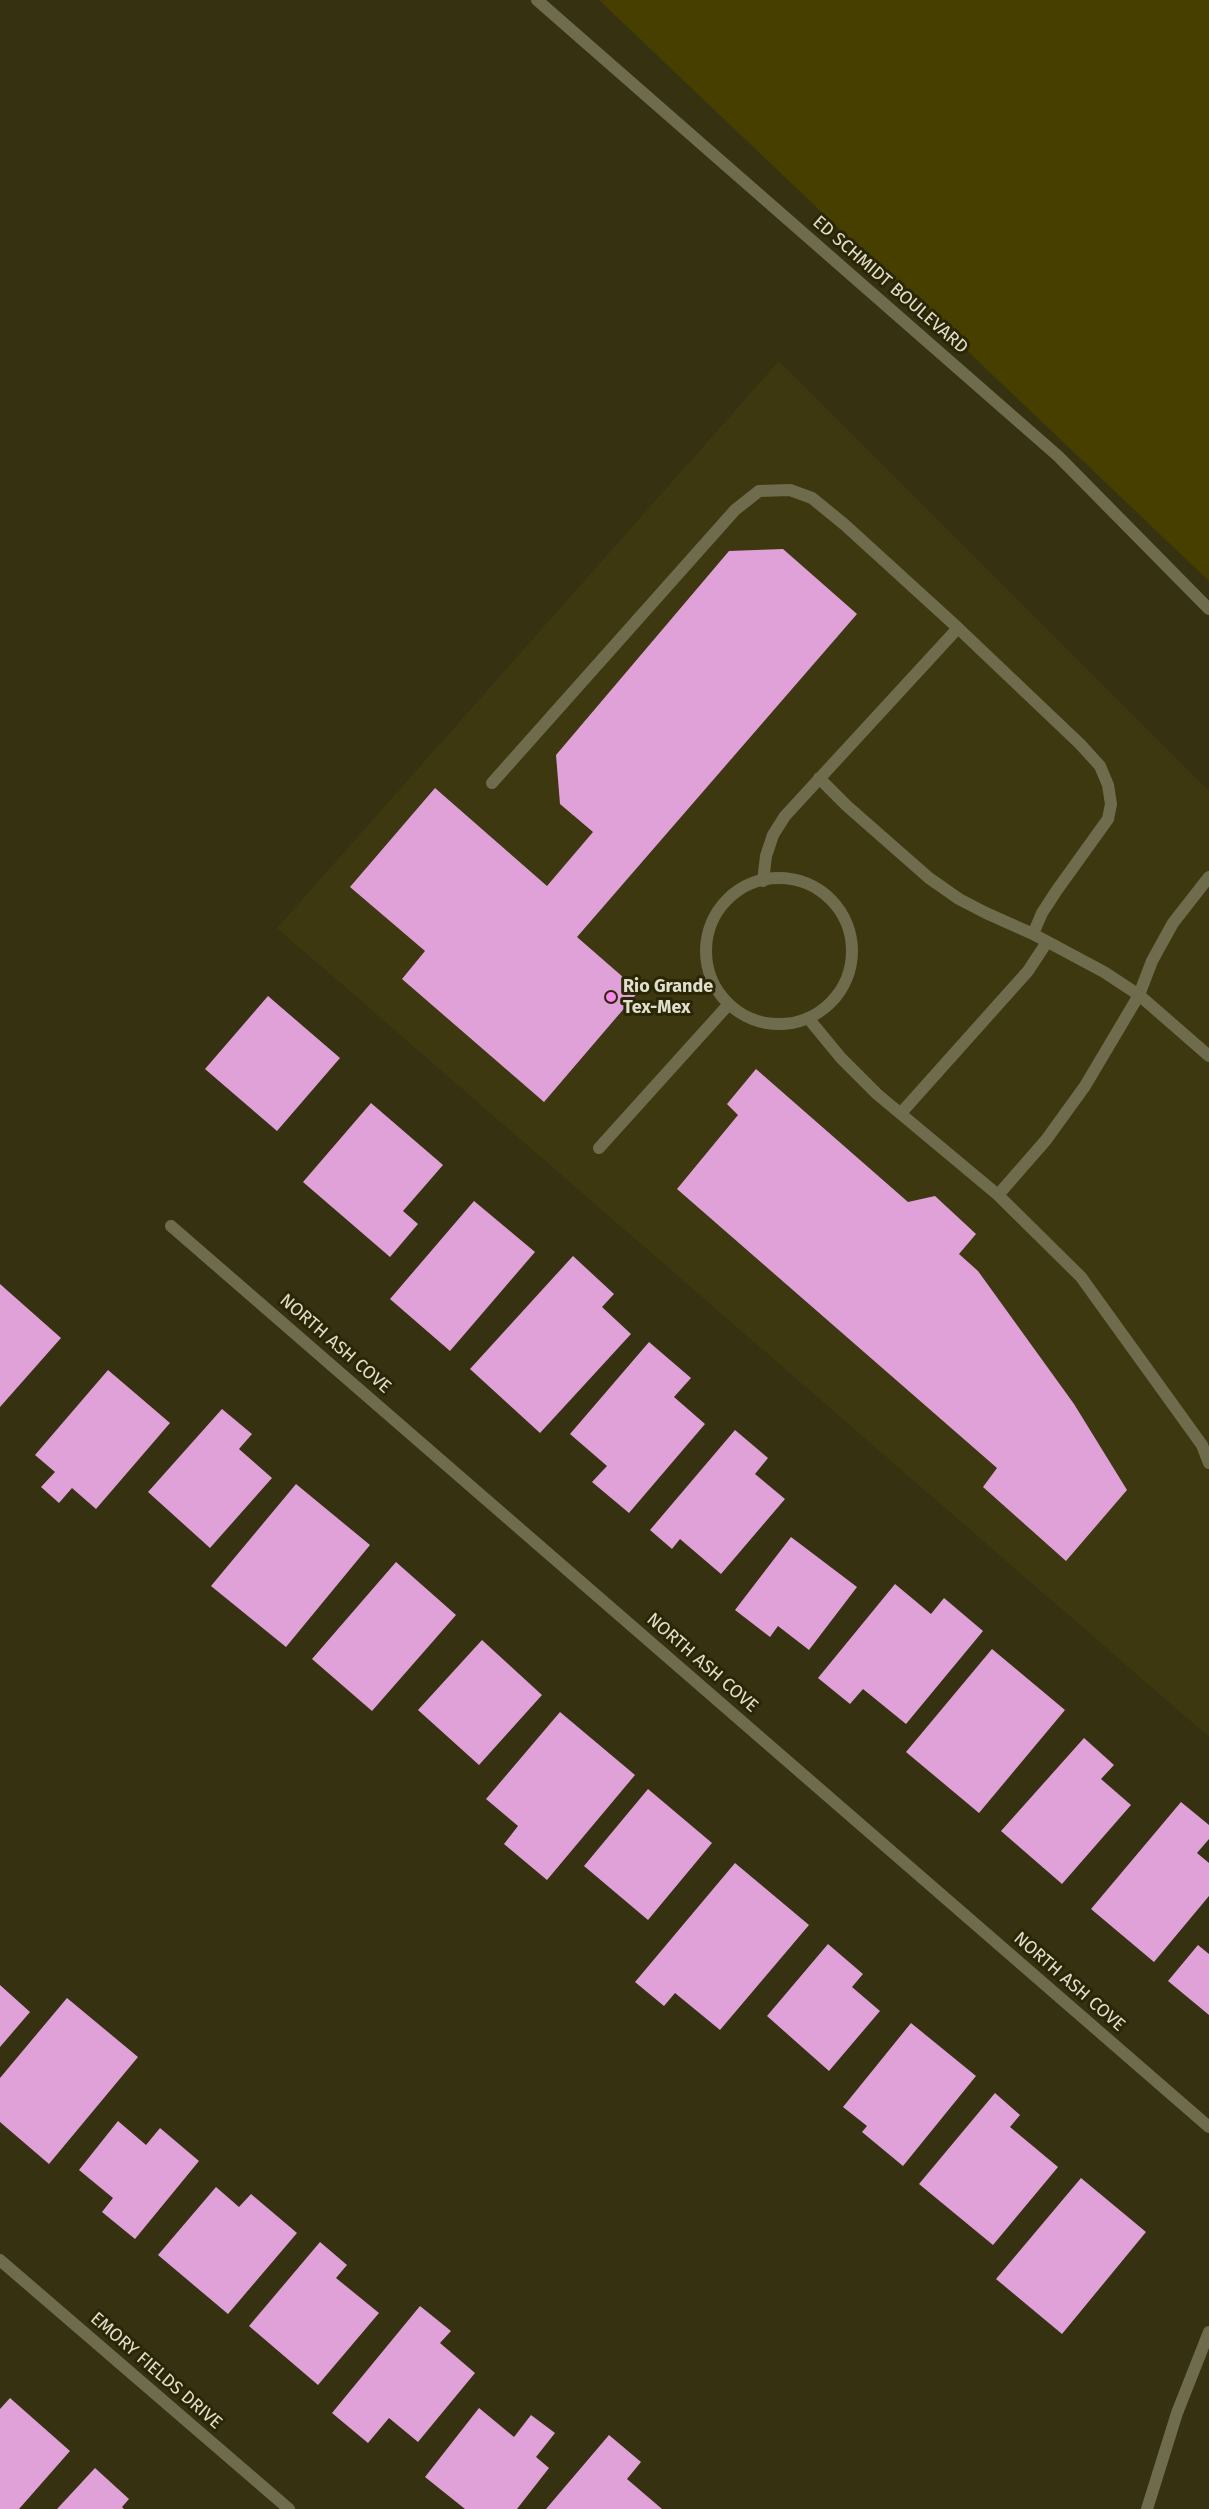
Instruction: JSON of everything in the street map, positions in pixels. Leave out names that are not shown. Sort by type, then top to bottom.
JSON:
[{"type":"street","name":"ED SCHMIDT BOULEVARD","points":[[537,0],[1058,456],[1209,609]]},
{"type":"street","points":[[492,783],[735,510],[759,491],[790,489],[812,498],[845,525],[958,628],[1080,744],[1100,766],[1108,785],[1111,804],[1108,819],[1042,913],[1033,934]]},
{"type":"street","points":[[763,881],[766,856],[773,835],[785,816],[958,628]]},
{"type":"street","points":[[819,778],[847,806],[929,878],[959,899],[1033,934],[1104,972],[1139,995],[1209,1056]]},
{"type":"street","points":[[998,1195],[1046,1140],[1085,1086],[1139,995],[1152,961],[1173,923],[1209,877]]},
{"type":"street","points":[[775,878],[799,880],[821,891],[838,908],[849,929],[853,952],[848,977],[836,997],[818,1013],[796,1023],[772,1024],[748,1017],[729,1004],[714,985],[707,962],[708,938],[716,915],[731,897],[752,884],[775,878]]},
{"type":"street","points":[[901,1113],[1028,971],[1047,942]]},
{"type":"street","points":[[599,1148],[729,1004]]},
{"type":"street","points":[[808,1018],[841,1058],[877,1094],[998,1195],[1081,1277],[1202,1445],[1209,1463]]},
{"type":"street","name":"NORTH ASH COVE","points":[[171,1226],[1209,2127]]},
{"type":"street","name":"EMORY FIELDS DRIVE","points":[[0,2260],[289,2509]]},
{"type":"street","points":[[1147,2509],[1177,2413],[1209,2332]]},
{"type":"shaded area","points":[[599,0],[1209,0],[1209,581]]},
{"type":"shaded area","points":[[779,361],[1209,791],[1209,1737],[277,928]]},
{"type":"building","points":[[783,549],[857,614],[577,937],[639,991],[544,1102],[402,979],[425,951],[350,887],[435,788],[547,886],[593,832],[560,804],[556,755],[729,551]]},
{"type":"building","points":[[268,996],[340,1058],[277,1131],[205,1069]]},
{"type":"building","points":[[756,1069],[908,1202],[935,1196],[976,1234],[959,1254],[978,1271],[1074,1404],[1127,1490],[1066,1561],[983,1487],[997,1468],[677,1189],[738,1115],[727,1104]]},
{"type":"building","points":[[371,1103],[443,1165],[403,1211],[418,1224],[390,1257],[303,1182]]},
{"type":"building","points":[[474,1201],[535,1252],[450,1351],[390,1299]]},
{"type":"building","points":[[573,1256],[614,1294],[602,1307],[631,1334],[540,1433],[470,1369]]},
{"type":"building","points":[[0,1284],[61,1338],[0,1407]]},
{"type":"building","points":[[649,1342],[691,1378],[674,1397],[705,1424],[629,1513],[592,1482],[607,1466],[570,1434]]},
{"type":"building","points":[[108,1370],[170,1423],[96,1509],[72,1488],[59,1503],[41,1487],[55,1472],[35,1455]]},
{"type":"building","points":[[222,1409],[252,1434],[239,1449],[272,1478],[210,1548],[148,1492]]},
{"type":"building","points":[[735,1430],[768,1458],[755,1474],[785,1499],[721,1574],[680,1539],[672,1549],[650,1530]]},
{"type":"building","points":[[296,1484],[370,1545],[286,1647],[211,1586]]},
{"type":"building","points":[[791,1537],[857,1587],[809,1650],[778,1626],[770,1637],[735,1610]]},
{"type":"building","points":[[396,1562],[456,1615],[372,1711],[312,1659]]},
{"type":"building","points":[[895,1584],[931,1614],[944,1598],[983,1631],[906,1724],[863,1689],[850,1704],[818,1678]]},
{"type":"building","points":[[482,1640],[542,1695],[479,1765],[418,1710]]},
{"type":"building","points":[[992,1649],[1065,1710],[979,1813],[906,1752]]},
{"type":"building","points":[[560,1712],[635,1775],[547,1880],[504,1844],[518,1826],[486,1799]]},
{"type":"building","points":[[1084,1738],[1114,1765],[1101,1779],[1131,1805],[1062,1884],[1001,1831]]},
{"type":"building","points":[[648,1789],[712,1843],[648,1920],[584,1866]]},
{"type":"building","points":[[1181,1802],[1209,1825],[1209,1839],[1197,1853],[1209,1863],[1209,1896],[1154,1962],[1091,1909]]},
{"type":"building","points":[[735,1863],[809,1925],[720,2030],[675,1993],[664,2006],[635,1982]]},
{"type":"building","points":[[828,1944],[863,1974],[852,1987],[880,2011],[829,2071],[767,2016]]},
{"type":"building","points":[[1198,1945],[1209,1954],[1209,2015],[1168,1981]]},
{"type":"building","points":[[0,1985],[30,2012],[0,2047]]},
{"type":"building","points":[[67,1998],[138,2057],[49,2164],[0,2122],[0,2078]]},
{"type":"building","points":[[911,2023],[976,2076],[903,2166],[862,2132],[867,2126],[843,2107]]},
{"type":"building","points":[[995,2093],[1020,2115],[1010,2127],[1058,2167],[993,2245],[919,2184]]},
{"type":"building","points":[[118,2121],[146,2145],[160,2128],[199,2161],[135,2239],[102,2212],[113,2198],[79,2170]]},
{"type":"building","points":[[1081,2178],[1146,2232],[1062,2334],[996,2279]]},
{"type":"building","points":[[216,2187],[239,2207],[251,2194],[297,2233],[228,2314],[158,2255]]},
{"type":"building","points":[[320,2242],[347,2265],[336,2278],[379,2313],[318,2385],[249,2326]]},
{"type":"building","points":[[420,2306],[451,2331],[440,2343],[475,2373],[418,2442],[389,2418],[368,2443],[332,2413]]},
{"type":"building","points":[[10,2398],[70,2451],[19,2509],[0,2509],[0,2409]]},
{"type":"building","points":[[479,2408],[514,2437],[531,2415],[555,2433],[536,2457],[549,2468],[517,2509],[465,2509],[425,2477]]},
{"type":"building","points":[[609,2435],[641,2462],[627,2479],[662,2509],[546,2509]]},
{"type":"building","points":[[95,2468],[129,2499],[122,2507],[124,2509],[57,2509]]},
{"type":"place","name":"Rio Grande Tex-Mex","points":[[611,997]]}]
